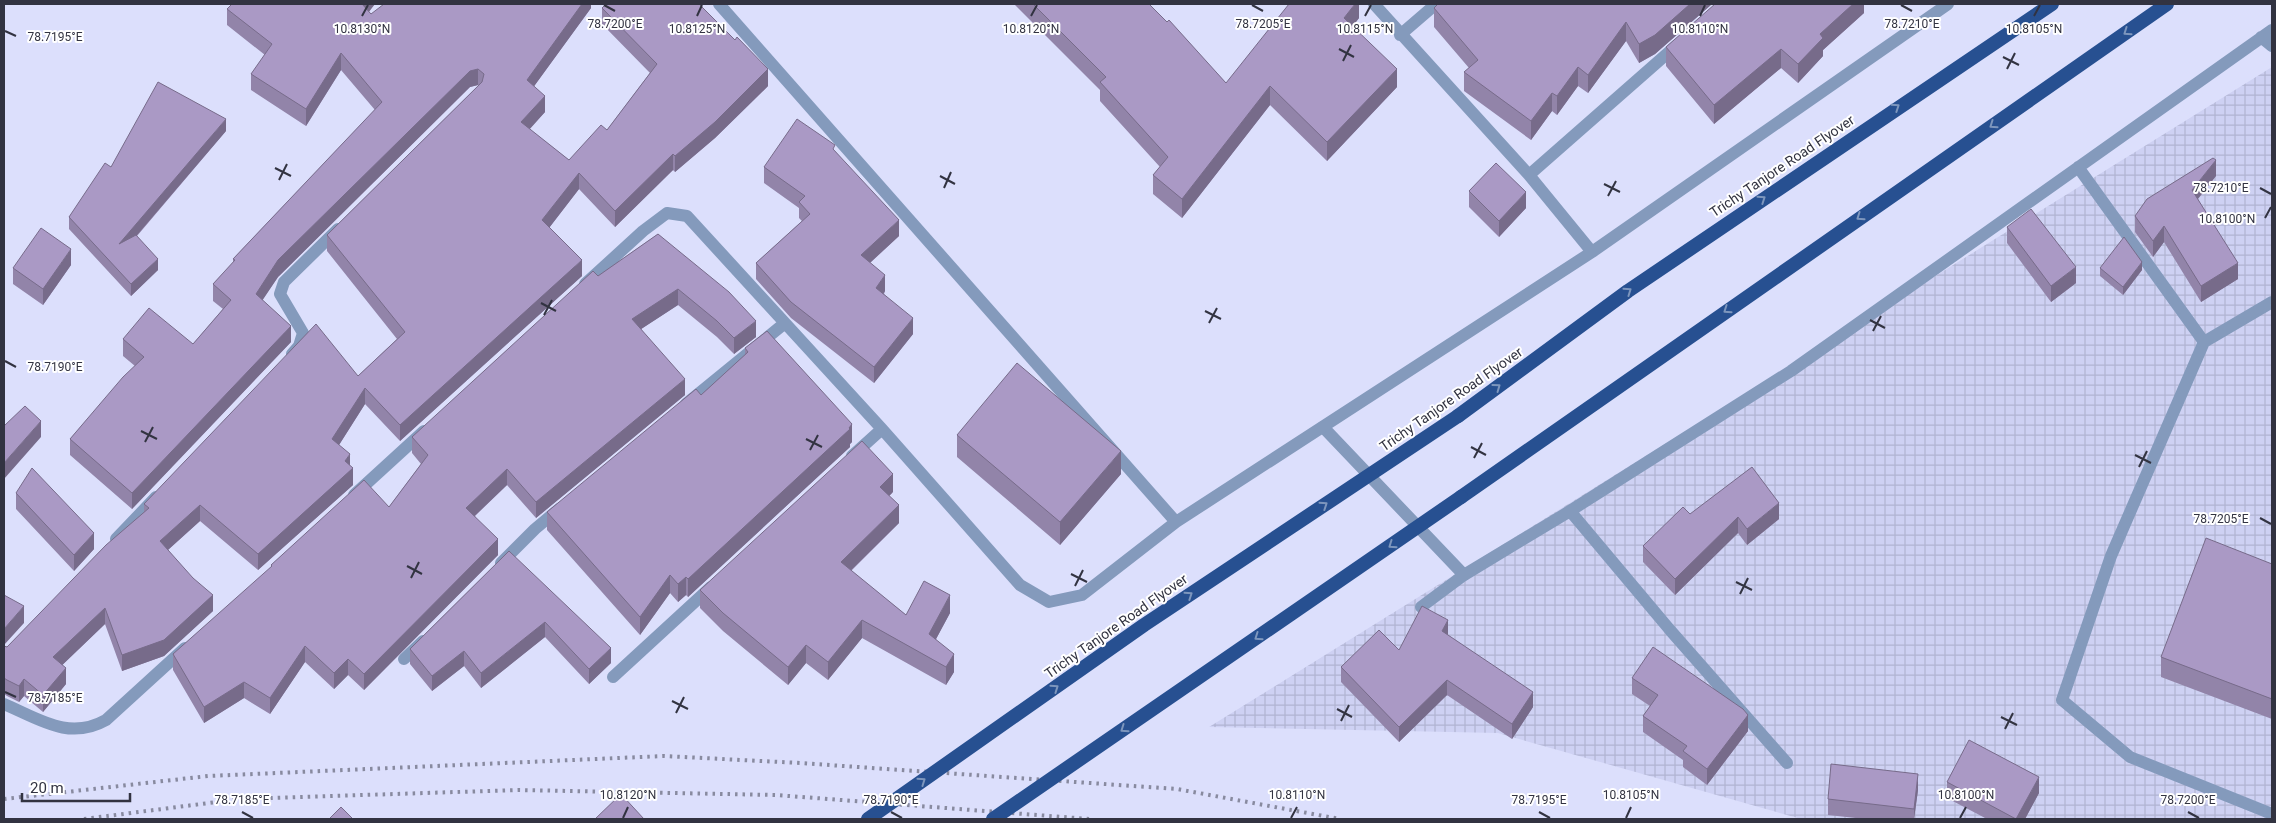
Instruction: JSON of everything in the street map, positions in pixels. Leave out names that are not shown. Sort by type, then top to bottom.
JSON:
[{"type":"highway","name":"Trichy Tanjore Road Flyover","points":[[868,819],[1144,625],[1458,416],[1628,291],[2052,4]]},
{"type":"highway","points":[[993,819],[1461,498],[2167,4]]},
{"type":"street","points":[[719,4],[1176,522]]},
{"type":"street","points":[[1374,4],[1400,35],[1529,175],[1592,252]]},
{"type":"street","points":[[1400,35],[1436,4]]},
{"type":"street","points":[[576,292],[643,231],[667,213],[687,216],[882,429],[1020,585],[1049,602],[1082,595],[1176,522],[1592,252],[1948,4]]},
{"type":"street","points":[[1421,607],[1464,575],[1570,511],[1791,370],[2272,30]]},
{"type":"street","points":[[1529,175],[1688,36]]},
{"type":"street","points":[[2261,37],[2272,46]]},
{"type":"street","points":[[2078,167],[2204,342]]},
{"type":"street","points":[[285,361],[299,346],[303,333],[280,294],[284,282],[348,219]]},
{"type":"street","points":[[2272,302],[2204,342],[2111,556],[2062,700],[2130,758],[2272,814]]},
{"type":"street","points":[[679,410],[785,323]]},
{"type":"street","points":[[341,506],[437,419]]},
{"type":"street","points":[[1323,427],[1464,575]]},
{"type":"street","points":[[845,462],[882,429]]},
{"type":"street","points":[[107,548],[162,490]]},
{"type":"street","points":[[489,575],[535,529],[566,504]]},
{"type":"street","points":[[1570,511],[1670,630],[1787,763]]},
{"type":"street","points":[[613,677],[722,577]]},
{"type":"street","points":[[404,659],[429,636]]},
{"type":"street","points":[[4,704],[60,728],[90,729],[106,720],[194,640]]},
{"type":"shaded area","points":[[2272,67],[2272,819],[1801,819],[1498,733],[1209,727]]},
{"type":"building","points":[[232,4],[362,4],[371,14],[384,4],[582,4],[527,80],[545,96],[521,122],[569,160],[601,125],[607,130],[657,64],[602,8],[606,4],[699,4],[735,40],[737,37],[768,69],[715,122],[675,156],[673,154],[615,211],[579,173],[542,220],[582,260],[400,425],[365,388],[332,439],[350,454],[345,461],[353,468],[258,554],[200,505],[160,541],[193,578],[213,595],[164,640],[122,655],[105,608],[53,657],[66,668],[43,695],[24,679],[19,686],[4,678],[4,646],[7,647],[106,545],[149,508],[144,504],[316,324],[358,376],[405,332],[327,235],[482,82],[484,74],[478,69],[470,71],[278,260],[256,294],[291,326],[132,493],[70,439],[123,377],[144,357],[123,339],[149,308],[193,344],[231,300],[213,284],[235,260],[233,259],[382,102],[341,53],[306,109],[251,74],[272,44],[227,9]]},
{"type":"building","points":[[1033,4],[1149,4],[1167,22],[1169,20],[1226,83],[1289,4],[1355,4],[1344,18],[1397,69],[1327,142],[1270,86],[1182,199],[1153,175],[1168,157],[1100,82],[1106,77]]},
{"type":"building","points":[[1438,4],[1690,4],[1655,35],[1639,44],[1626,22],[1588,75],[1578,67],[1557,96],[1552,93],[1531,121],[1464,72],[1478,60],[1434,8]]},
{"type":"building","points":[[1715,4],[1853,4],[1820,34],[1823,38],[1798,64],[1781,49],[1714,105],[1666,47]]},
{"type":"building","points":[[158,82],[226,119],[119,244],[136,235],[158,259],[131,284],[69,217],[105,163],[111,167]]},
{"type":"building","points":[[797,119],[835,145],[833,149],[899,220],[861,255],[885,275],[876,288],[913,318],[874,367],[791,302],[756,263],[810,214],[799,202],[805,196],[764,167]]},
{"type":"building","points":[[2213,158],[2216,160],[2192,190],[2238,263],[2201,286],[2164,226],[2153,241],[2135,216],[2147,199]]},
{"type":"building","points":[[1496,163],[1526,192],[1499,221],[1469,191]]},
{"type":"building","points":[[2031,209],[2076,267],[2051,286],[2007,227]]},
{"type":"building","points":[[41,228],[71,249],[43,289],[13,268]]},
{"type":"building","points":[[658,234],[729,292],[756,321],[734,338],[717,321],[678,289],[632,319],[685,379],[536,502],[507,469],[466,508],[498,539],[364,674],[348,659],[334,673],[305,646],[270,698],[244,682],[204,707],[173,654],[272,566],[364,480],[389,507],[428,455],[412,437],[593,271],[598,276]]},
{"type":"building","points":[[2124,237],[2142,262],[2123,287],[2100,268]]},
{"type":"building","points":[[767,331],[852,424],[850,429],[688,579],[686,577],[678,584],[670,575],[640,617],[547,512],[696,389],[701,395],[748,352],[745,348]]},
{"type":"building","points":[[1017,363],[1121,451],[1060,522],[957,435]]},
{"type":"building","points":[[25,406],[41,421],[4,463],[4,426]]},
{"type":"building","points":[[862,441],[893,474],[880,487],[899,505],[841,562],[906,615],[924,581],[950,595],[929,634],[954,654],[946,667],[862,620],[828,662],[806,645],[788,667],[723,613],[700,590]]},
{"type":"building","points":[[1752,467],[1779,503],[1747,529],[1738,517],[1675,579],[1643,546],[1683,507],[1690,514]]},
{"type":"building","points":[[32,468],[94,533],[74,555],[16,493]]},
{"type":"building","points":[[2206,538],[2272,564],[2272,699],[2161,657]]},
{"type":"building","points":[[509,551],[611,648],[589,669],[545,622],[481,673],[464,651],[432,676],[410,649]]},
{"type":"building","points":[[4,595],[24,606],[4,629]]},
{"type":"building","points":[[1422,606],[1448,620],[1442,631],[1533,692],[1512,724],[1447,680],[1399,727],[1341,667],[1379,630],[1399,650]]},
{"type":"building","points":[[1653,647],[1743,709],[1748,715],[1707,769],[1683,751],[1687,746],[1643,716],[1658,695],[1632,678]]},
{"type":"building","points":[[1969,740],[2039,777],[2016,819],[1947,782]]},
{"type":"building","points":[[1831,764],[1918,774],[1914,809],[1828,799]]},
{"type":"building","points":[[621,794],[644,819],[595,819]]},
{"type":"building","points":[[341,807],[353,819],[329,819]]},
{"type":"railway","points":[[4,799],[208,776],[664,756],[800,763],[1177,789],[1340,819]]},
{"type":"railway","points":[[84,819],[240,799],[518,790],[776,795],[1089,819]]}]
